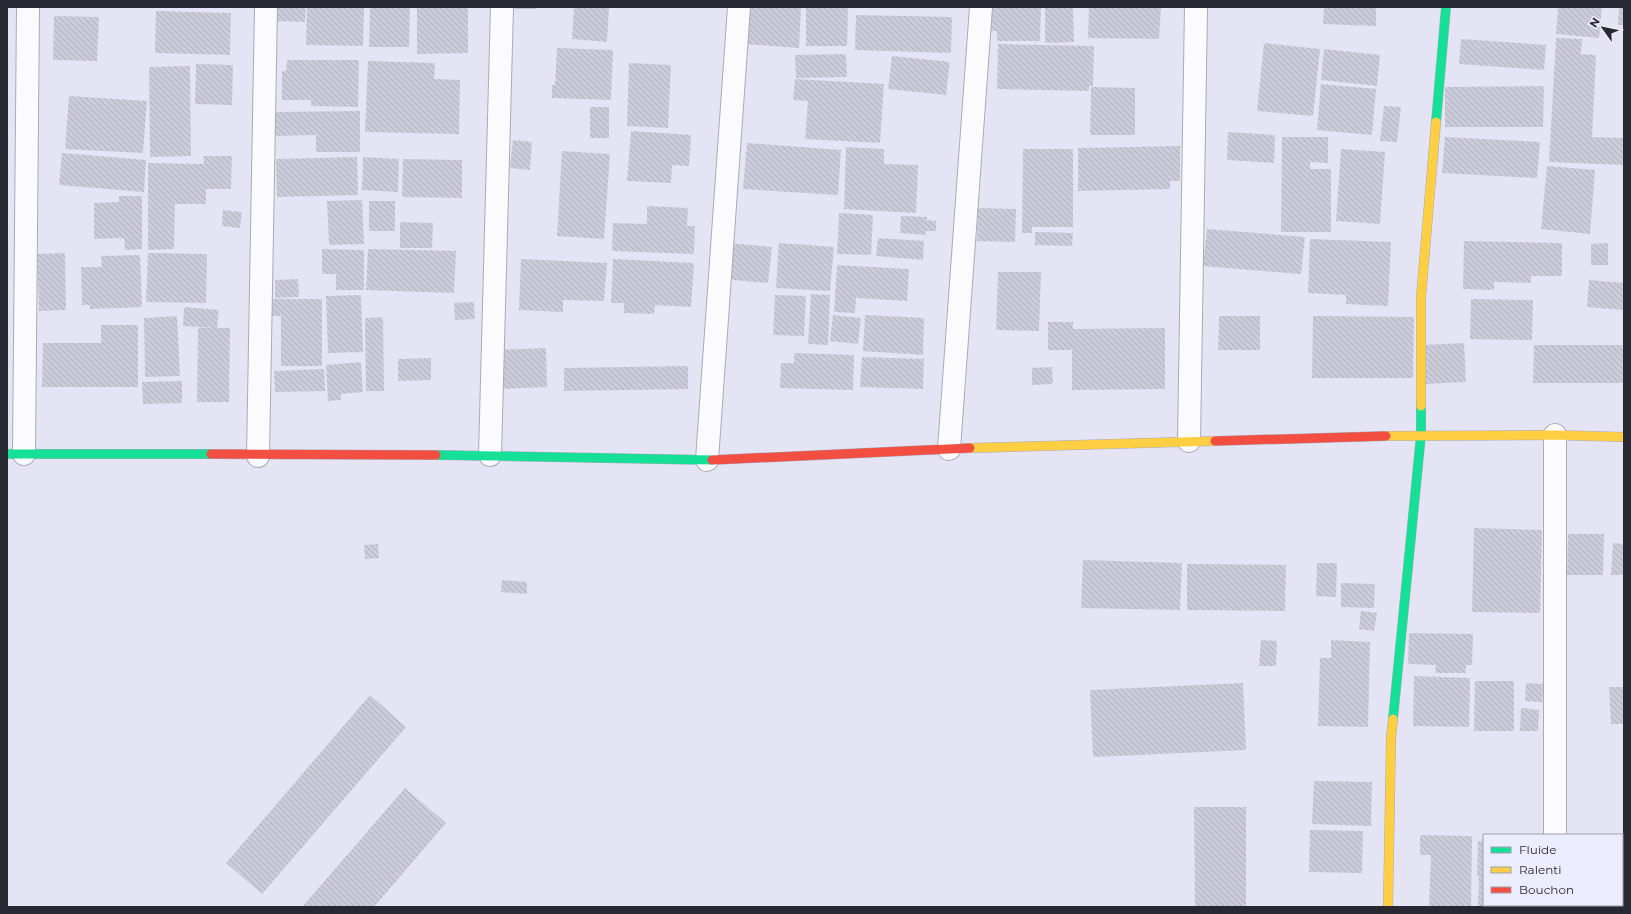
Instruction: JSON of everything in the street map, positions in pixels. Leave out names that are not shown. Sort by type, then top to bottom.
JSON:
[{"type":"main road","points":[[1388,907],[1391,738],[1421,435],[1421,297],[1446,7]]},
{"type":"main road","points":[[16,454],[258,456],[490,455],[707,460],[949,449],[1421,435],[1555,435],[1624,437]]},
{"type":"street","points":[[16,454],[28,7]]},
{"type":"street","points":[[258,456],[266,7]]},
{"type":"street","points":[[490,455],[502,7]]},
{"type":"street","points":[[707,460],[739,7]]},
{"type":"street","points":[[949,449],[981,7]]},
{"type":"street","points":[[1189,441],[1196,7]]},
{"type":"street","points":[[1555,435],[1555,834]]},
{"type":"building","points":[[275,7],[306,7],[305,22],[274,21]]},
{"type":"building","points":[[307,7],[364,7],[363,46],[306,45]]},
{"type":"building","points":[[370,7],[410,7],[409,47],[369,47]]},
{"type":"building","points":[[417,7],[468,7],[468,53],[417,54]]},
{"type":"building","points":[[512,7],[536,7],[536,9],[512,9]]},
{"type":"building","points":[[574,7],[609,7],[607,42],[572,39]]},
{"type":"building","points":[[748,7],[801,7],[799,48],[745,44]]},
{"type":"building","points":[[806,7],[848,7],[847,46],[806,46]]},
{"type":"building","points":[[988,7],[1041,7],[1040,41],[997,41],[997,31],[987,31]]},
{"type":"building","points":[[1045,7],[1073,7],[1074,42],[1045,43]]},
{"type":"building","points":[[1089,7],[1161,7],[1159,39],[1088,38]]},
{"type":"building","points":[[1324,7],[1376,7],[1376,26],[1323,24]]},
{"type":"building","points":[[1558,7],[1602,7],[1599,38],[1556,34]]},
{"type":"building","points":[[1619,7],[1624,7],[1624,25],[1618,25]]},
{"type":"building","points":[[156,11],[231,13],[230,55],[155,53]]},
{"type":"building","points":[[856,15],[952,17],[951,53],[855,50]]},
{"type":"building","points":[[54,16],[99,17],[97,61],[53,60]]},
{"type":"building","points":[[1556,38],[1582,39],[1581,54],[1596,55],[1592,137],[1624,138],[1624,165],[1549,162]]},
{"type":"building","points":[[1461,39],[1546,45],[1544,70],[1459,64]]},
{"type":"building","points":[[1264,43],[1320,49],[1313,116],[1257,111]]},
{"type":"building","points":[[998,44],[1094,46],[1093,86],[1089,86],[1089,91],[997,89]]},
{"type":"building","points":[[557,48],[613,50],[611,100],[552,98],[552,85],[555,85]]},
{"type":"building","points":[[1324,49],[1380,55],[1377,86],[1321,80]]},
{"type":"building","points":[[846,54],[847,77],[796,78],[795,55]]},
{"type":"building","points":[[892,56],[950,62],[946,95],[888,89]]},
{"type":"building","points":[[287,60],[359,60],[358,107],[311,106],[311,100],[282,100],[282,71],[286,71]]},
{"type":"building","points":[[368,61],[435,63],[434,79],[460,80],[459,134],[365,132]]},
{"type":"building","points":[[629,63],[671,65],[668,128],[627,126]]},
{"type":"building","points":[[196,64],[233,65],[232,105],[195,104]]},
{"type":"building","points":[[190,66],[191,156],[150,157],[149,67]]},
{"type":"building","points":[[795,79],[884,84],[880,143],[805,139],[808,101],[793,100]]},
{"type":"building","points":[[1321,84],[1376,89],[1372,135],[1317,130]]},
{"type":"building","points":[[1544,86],[1543,127],[1445,127],[1445,87]]},
{"type":"building","points":[[1091,87],[1135,88],[1135,135],[1090,135]]},
{"type":"building","points":[[69,96],[147,101],[143,153],[65,149]]},
{"type":"building","points":[[1384,106],[1401,107],[1397,142],[1380,141]]},
{"type":"building","points":[[590,107],[609,107],[609,138],[590,138]]},
{"type":"building","points":[[360,111],[360,152],[316,152],[316,135],[274,136],[274,112]]},
{"type":"building","points":[[631,131],[691,135],[689,166],[672,165],[671,183],[627,181]]},
{"type":"building","points":[[1228,132],[1275,135],[1274,163],[1227,160]]},
{"type":"building","points":[[1282,137],[1328,137],[1328,163],[1310,162],[1310,169],[1331,169],[1331,232],[1281,232]]},
{"type":"building","points":[[1445,137],[1540,142],[1537,178],[1442,173]]},
{"type":"building","points":[[513,140],[532,142],[530,170],[510,168]]},
{"type":"building","points":[[747,143],[841,150],[838,195],[743,189]]},
{"type":"building","points":[[1180,146],[1180,181],[1170,181],[1170,189],[1078,191],[1078,148]]},
{"type":"building","points":[[846,147],[884,149],[884,164],[918,165],[916,213],[844,209]]},
{"type":"building","points":[[1023,149],[1073,149],[1073,227],[1032,227],[1032,233],[1022,233]]},
{"type":"building","points":[[1341,149],[1385,152],[1380,224],[1336,221]]},
{"type":"building","points":[[562,151],[610,154],[604,239],[557,236]]},
{"type":"building","points":[[62,153],[146,160],[144,192],[59,185]]},
{"type":"building","points":[[203,156],[232,156],[231,189],[206,189],[206,204],[175,204],[174,249],[148,250],[148,163],[204,164]]},
{"type":"building","points":[[357,157],[358,195],[277,197],[276,159]]},
{"type":"building","points":[[363,157],[399,159],[398,192],[362,190]]},
{"type":"building","points":[[403,159],[462,160],[462,198],[402,197]]},
{"type":"building","points":[[1547,166],[1595,170],[1590,234],[1541,229]]},
{"type":"building","points":[[119,196],[142,196],[142,249],[125,250],[124,238],[94,239],[94,203],[119,202]]},
{"type":"building","points":[[362,200],[364,244],[329,245],[327,201]]},
{"type":"building","points":[[369,201],[395,201],[395,231],[369,231]]},
{"type":"building","points":[[647,206],[688,208],[687,226],[695,226],[694,254],[612,251],[613,223],[647,224]]},
{"type":"building","points":[[978,208],[1016,209],[1015,242],[977,241]]},
{"type":"building","points":[[223,210],[242,212],[240,228],[222,226]]},
{"type":"building","points":[[839,213],[873,215],[871,255],[837,254]]},
{"type":"building","points":[[901,216],[927,217],[927,220],[936,221],[936,231],[926,231],[926,235],[900,233]]},
{"type":"building","points":[[400,222],[433,223],[432,248],[400,248]]},
{"type":"building","points":[[1207,229],[1305,237],[1301,274],[1203,266]]},
{"type":"building","points":[[1035,232],[1073,233],[1072,246],[1035,245]]},
{"type":"building","points":[[878,238],[924,241],[923,260],[876,256]]},
{"type":"building","points":[[1310,239],[1391,242],[1388,306],[1346,304],[1346,295],[1308,293]]},
{"type":"building","points":[[1464,241],[1562,243],[1562,276],[1531,276],[1531,283],[1494,282],[1494,290],[1463,289]]},
{"type":"building","points":[[728,243],[772,247],[768,283],[724,279]]},
{"type":"building","points":[[779,243],[834,247],[830,291],[776,288]]},
{"type":"building","points":[[1608,243],[1608,265],[1591,265],[1591,244]]},
{"type":"building","points":[[322,249],[364,250],[364,290],[336,290],[336,274],[322,274]]},
{"type":"building","points":[[368,249],[456,251],[454,293],[366,290]]},
{"type":"building","points":[[65,253],[66,310],[39,311],[37,254]]},
{"type":"building","points":[[148,253],[207,254],[206,303],[146,302]]},
{"type":"building","points":[[140,255],[142,307],[90,309],[90,305],[82,305],[81,267],[102,267],[101,256]]},
{"type":"building","points":[[521,259],[607,263],[604,301],[563,300],[563,312],[519,310]]},
{"type":"building","points":[[613,259],[694,263],[691,307],[655,305],[654,314],[624,313],[624,303],[611,303]]},
{"type":"building","points":[[837,265],[909,269],[907,301],[856,298],[855,313],[834,312]]},
{"type":"building","points":[[998,272],[1041,272],[1039,331],[996,330]]},
{"type":"building","points":[[298,279],[299,297],[275,298],[275,280]]},
{"type":"building","points":[[1589,280],[1624,283],[1624,310],[1587,307]]},
{"type":"building","points":[[811,294],[830,295],[828,345],[808,344]]},
{"type":"building","points":[[361,295],[363,352],[328,353],[326,296]]},
{"type":"building","points":[[775,295],[806,296],[804,336],[773,335]]},
{"type":"building","points":[[269,299],[322,299],[322,366],[281,366],[281,316],[269,316]]},
{"type":"building","points":[[1471,299],[1533,300],[1532,340],[1470,339]]},
{"type":"building","points":[[474,302],[475,319],[455,320],[454,303]]},
{"type":"building","points":[[184,307],[219,310],[217,328],[230,328],[229,402],[197,402],[198,328],[213,328],[183,326]]},
{"type":"building","points":[[833,315],[861,318],[858,344],[830,341]]},
{"type":"building","points":[[865,315],[924,318],[923,355],[863,351]]},
{"type":"building","points":[[177,316],[180,376],[145,377],[144,318]]},
{"type":"building","points":[[1219,316],[1260,316],[1260,350],[1218,350]]},
{"type":"building","points":[[1313,316],[1414,317],[1413,378],[1312,378]]},
{"type":"building","points":[[383,317],[384,391],[366,391],[365,318]]},
{"type":"building","points":[[1048,322],[1073,322],[1073,329],[1165,328],[1165,389],[1072,390],[1072,350],[1048,350]]},
{"type":"building","points":[[101,325],[138,325],[138,387],[42,387],[43,343],[101,343]]},
{"type":"building","points":[[1464,343],[1466,382],[1424,384],[1422,345]]},
{"type":"building","points":[[1534,345],[1623,345],[1623,383],[1533,383]]},
{"type":"building","points":[[546,348],[547,387],[501,389],[498,350]]},
{"type":"building","points":[[794,353],[854,355],[853,390],[780,388],[781,363],[794,363]]},
{"type":"building","points":[[862,357],[924,359],[923,389],[860,387]]},
{"type":"building","points":[[431,358],[431,380],[398,381],[398,359]]},
{"type":"building","points":[[361,362],[363,392],[341,394],[341,400],[328,401],[326,365]]},
{"type":"building","points":[[688,366],[688,389],[564,391],[564,368]]},
{"type":"building","points":[[1052,367],[1053,384],[1032,385],[1032,368]]},
{"type":"building","points":[[324,369],[325,391],[275,392],[274,371]]},
{"type":"building","points":[[182,381],[182,403],[143,404],[142,382]]},
{"type":"building","points":[[1474,528],[1542,530],[1540,613],[1472,612]]},
{"type":"building","points":[[1568,534],[1604,534],[1603,575],[1567,575]]},
{"type":"building","points":[[1613,543],[1624,544],[1624,575],[1611,575]]},
{"type":"building","points":[[378,544],[379,558],[365,559],[364,545]]},
{"type":"building","points":[[1083,560],[1182,563],[1180,610],[1081,608]]},
{"type":"building","points":[[1317,563],[1337,563],[1336,597],[1316,596]]},
{"type":"building","points":[[1187,564],[1286,565],[1285,611],[1187,610]]},
{"type":"building","points":[[502,580],[527,582],[527,594],[501,592]]},
{"type":"building","points":[[1341,583],[1375,584],[1374,608],[1341,607]]},
{"type":"building","points":[[1361,611],[1377,613],[1374,631],[1359,629]]},
{"type":"building","points":[[1409,633],[1473,634],[1472,665],[1466,665],[1466,673],[1435,673],[1436,665],[1408,664]]},
{"type":"building","points":[[1261,640],[1277,641],[1276,666],[1259,666]]},
{"type":"building","points":[[1331,640],[1370,642],[1368,727],[1318,726],[1320,658],[1331,658]]},
{"type":"building","points":[[1414,676],[1470,678],[1469,727],[1413,726]]},
{"type":"building","points":[[1475,681],[1514,681],[1514,731],[1474,731]]},
{"type":"building","points":[[1243,683],[1246,750],[1093,757],[1090,690]]},
{"type":"building","points":[[1526,683],[1544,684],[1542,702],[1525,701]]},
{"type":"building","points":[[1609,687],[1624,687],[1624,724],[1611,724]]},
{"type":"building","points":[[370,695],[406,727],[262,894],[226,863]]},
{"type":"building","points":[[1521,708],[1539,710],[1538,731],[1520,731]]},
{"type":"building","points":[[1314,781],[1372,782],[1371,826],[1312,824]]},
{"type":"building","points":[[405,788],[446,823],[374,907],[302,907]]},
{"type":"building","points":[[1194,807],[1246,807],[1246,907],[1195,907]]},
{"type":"building","points":[[1310,830],[1363,831],[1362,873],[1309,872]]},
{"type":"building","points":[[1420,835],[1472,836],[1471,907],[1429,907],[1431,855],[1420,855]]},
{"type":"building","points":[[1478,841],[1483,841],[1483,906],[1532,907],[1478,907],[1479,876],[1477,876]]},
{"type":"building","points":[[1624,875],[1624,907],[1576,907],[1623,906]]},
{"type":"traffic: fast","points":[[1436,122],[1446,7]]},
{"type":"traffic: fast","points":[[1393,719],[1421,435],[1421,406]]},
{"type":"traffic: fast","points":[[7,454],[211,454]]},
{"type":"traffic: fast","points":[[436,455],[712,460]]},
{"type":"traffic: slow","points":[[1421,406],[1421,297],[1436,122]]},
{"type":"traffic: slow","points":[[1386,436],[1555,435],[1624,437]]},
{"type":"traffic: slow","points":[[970,448],[1215,441]]},
{"type":"traffic: slow","points":[[1388,907],[1391,738],[1393,719]]},
{"type":"traffic: jam","points":[[1215,441],[1386,436]]},
{"type":"traffic: jam","points":[[712,460],[970,448]]},
{"type":"traffic: jam","points":[[211,454],[436,455]]}]
